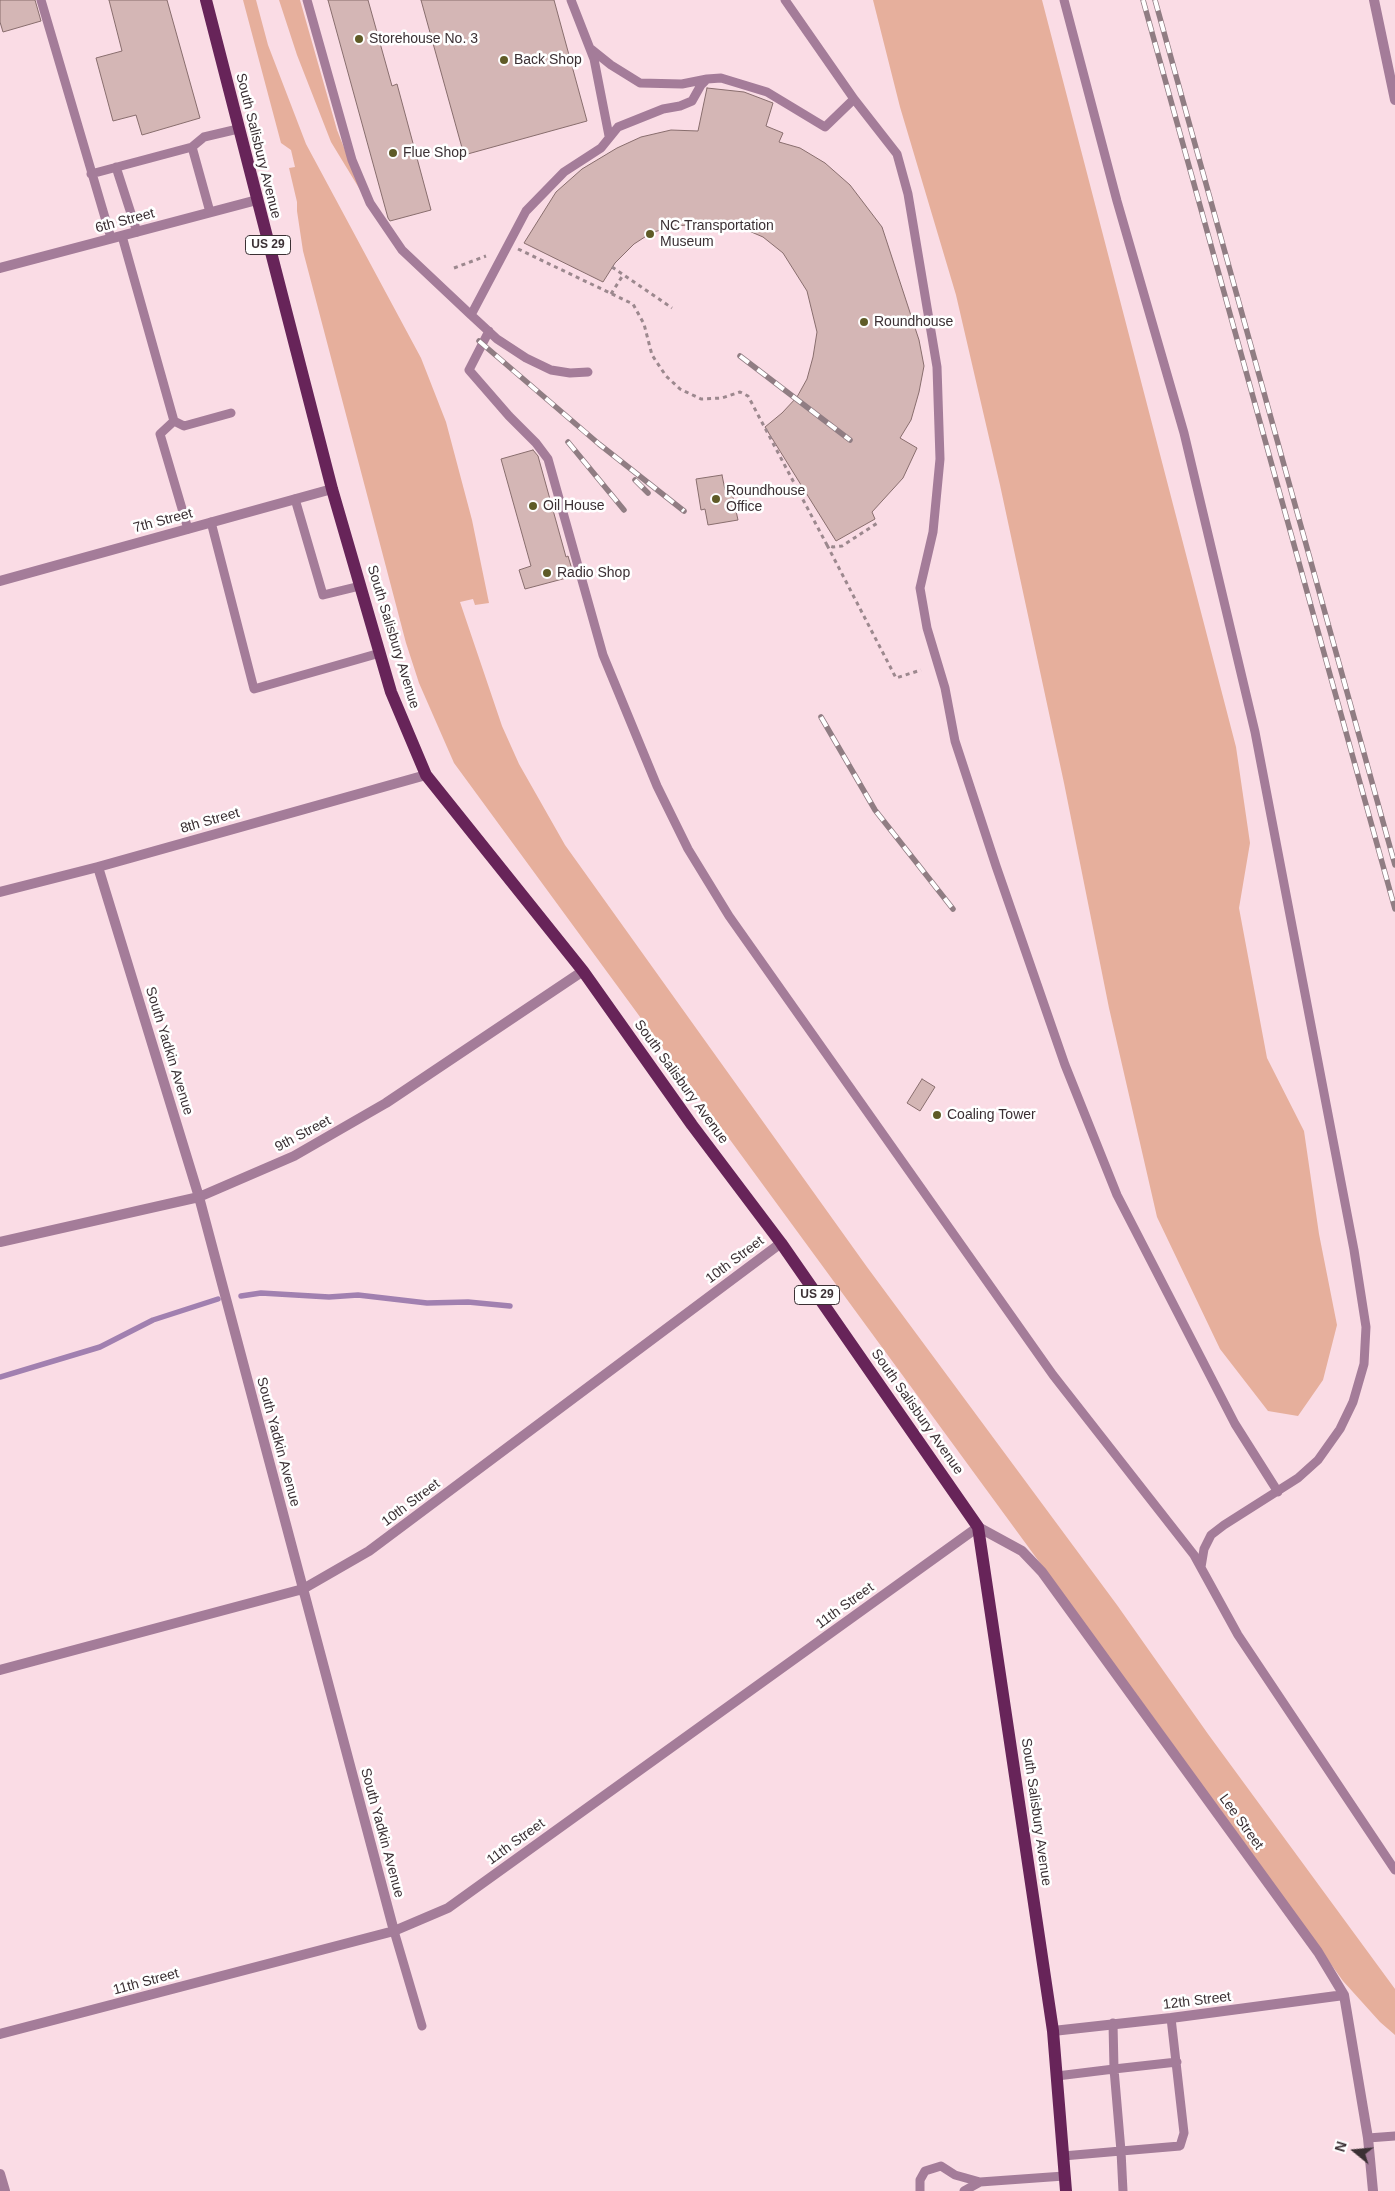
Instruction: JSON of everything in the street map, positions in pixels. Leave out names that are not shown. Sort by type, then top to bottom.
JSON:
[{"type":"main road","name":"South Salisbury Avenue","points":[[206,0],[332,489],[391,692],[426,774],[583,971],[692,1125],[781,1243],[978,1527],[1053,2031],[1066,2191]]},
{"type":"street","points":[[1374,0],[1395,100]]},
{"type":"street","name":"6th Street","points":[[0,268],[257,200]]},
{"type":"street","name":"7th Street","points":[[0,581],[332,489]]},
{"type":"street","name":"8th Street","points":[[0,892],[98,867],[426,774]]},
{"type":"street","name":"South Yadkin Avenue","points":[[98,867],[199,1197],[394,1931]]},
{"type":"street","name":"9th Street","points":[[0,1242],[199,1197],[294,1156],[386,1103],[583,971]]},
{"type":"street","name":"10th Street","points":[[0,1670],[303,1589],[369,1551],[781,1243]]},
{"type":"street","name":"11th Street","points":[[0,2034],[394,1931],[448,1908],[978,1527]]},
{"type":"street","name":"Lee Street","points":[[978,1527],[1022,1551],[1042,1572],[1318,1952],[1344,1996],[1368,2138],[1373,2191]]},
{"type":"street","name":"12th Street","points":[[1053,2031],[1344,1996]]},
{"type":"street","points":[[0,2174],[6,2191]]},
{"type":"lane","points":[[41,0],[111,238]]},
{"type":"lane","points":[[307,0],[352,160],[370,203],[402,250],[497,339],[526,358],[551,370],[570,374],[588,372]]},
{"type":"lane","points":[[571,0],[594,59],[609,136]]},
{"type":"lane","points":[[785,0],[854,99],[897,154],[908,194],[937,368],[940,459],[933,532],[920,588],[927,628],[945,688],[955,741],[996,866],[1065,1065],[1116,1195],[1235,1424],[1278,1492]]},
{"type":"lane","points":[[1064,0],[1117,202],[1184,433],[1255,732],[1354,1250],[1364,1318],[1364,1364],[1353,1402],[1340,1429],[1318,1460],[1298,1478],[1211,1535],[1204,1549],[1201,1567]]},
{"type":"lane","points":[[590,48],[611,66],[640,83],[682,84],[721,78],[767,92],[825,127],[854,99]]},
{"type":"lane","points":[[472,315],[526,211],[538,198],[564,172],[601,148],[618,127],[636,118],[692,101],[701,85],[707,79]]},
{"type":"lane","points":[[91,174],[192,147],[204,137],[238,129]]},
{"type":"lane","points":[[192,147],[210,212]]},
{"type":"lane","points":[[116,167],[138,232]]},
{"type":"lane","points":[[122,236],[174,422]]},
{"type":"lane","points":[[489,331],[469,370],[509,416],[536,443],[548,459],[603,655],[657,786],[688,849],[729,916],[1047,1367],[1194,1555],[1238,1635],[1395,1870]]},
{"type":"lane","points":[[174,422],[184,426],[231,413]]},
{"type":"lane","points":[[174,422],[160,434],[188,528]]},
{"type":"lane","points":[[295,499],[323,595],[360,586]]},
{"type":"lane","points":[[211,522],[254,689],[380,653]]},
{"type":"lane","name":"South Yadkin Avenue","points":[[394,1931],[422,2026]]},
{"type":"lane","points":[[1063,2156],[1180,2146],[1184,2133],[1171,2018]]},
{"type":"lane","points":[[1113,2024],[1114,2069],[1123,2191]]},
{"type":"lane","points":[[1057,2076],[1177,2062]]},
{"type":"lane","points":[[1368,2138],[1395,2136]]},
{"type":"lane","points":[[920,2191],[920,2180],[925,2171],[941,2166],[955,2175],[980,2182],[1064,2176]]},
{"type":"lane","points":[[964,2191],[980,2182]]},
{"type":"path","points":[[454,268],[507,247],[517,249],[633,304],[639,313],[652,355],[666,376],[680,390],[700,399],[722,398],[740,392],[748,396],[896,678],[921,670]]},
{"type":"path","points":[[612,267],[672,308]]},
{"type":"path","points":[[611,294],[623,276]]},
{"type":"path","points":[[827,545],[833,548],[842,546],[878,522]]},
{"type":"shaded area","points":[[243,0],[256,0],[268,45],[306,144],[421,358],[446,422],[472,520],[489,603],[475,605],[473,599],[460,602],[502,726],[519,764],[565,845],[867,1267],[1117,1605],[1208,1734],[1395,1989],[1395,2035],[1380,2022],[1343,1981],[1158,1724],[454,763],[419,683],[406,643],[303,251],[297,202],[289,168],[295,167],[291,150],[281,143]]},
{"type":"shaded area","points":[[279,0],[300,0],[337,130],[362,193],[331,142],[297,55]]},
{"type":"shaded area","points":[[873,0],[1042,0],[1236,747],[1250,843],[1239,908],[1267,1058],[1304,1131],[1319,1234],[1337,1325],[1323,1380],[1298,1416],[1268,1411],[1220,1349],[1157,1217],[1109,1008],[1064,783],[1000,485],[956,295],[900,107]]},
{"type":"building","points":[[0,0],[35,0],[41,21],[3,32],[0,22]]},
{"type":"building","points":[[109,0],[167,0],[200,118],[142,135],[136,115],[113,121],[96,58],[122,51]]},
{"type":"building","name":"Flue Shop","points":[[328,0],[368,0],[392,86],[397,84],[431,210],[390,221],[388,218]]},
{"type":"building","name":"Back Shop","points":[[421,0],[554,0],[587,121],[464,155]]},
{"type":"building","name":"Roundhouse","points":[[707,88],[744,92],[773,103],[766,126],[783,133],[779,142],[800,148],[825,163],[850,185],[882,227],[919,340],[924,366],[919,392],[911,420],[900,438],[917,448],[903,478],[872,512],[875,519],[836,541],[765,427],[797,397],[807,379],[817,332],[807,291],[783,253],[763,237],[742,228],[719,223],[673,226],[651,233],[634,244],[615,263],[603,282],[524,243],[556,192],[582,169],[617,148],[641,137],[671,130],[698,131]]},
{"type":"building","name":"Oil House","points":[[533,450],[538,456],[566,557],[568,556],[574,576],[525,589],[519,570],[531,566],[501,459]]},
{"type":"building","name":"Roundhouse Office","points":[[722,475],[725,490],[731,488],[738,520],[708,525],[705,509],[701,510],[696,479]]},
{"type":"building","points":[[922,1079],[935,1087],[920,1111],[907,1103]]},
{"type":"waterway","points":[[241,1296],[261,1293],[329,1297],[358,1295],[427,1303],[468,1302],[510,1306]]},
{"type":"waterway","points":[[0,1377],[100,1347],[153,1320],[218,1299]]},
{"type":"railway","points":[[1143,0],[1395,909]]},
{"type":"railway","points":[[1155,0],[1395,865]]},
{"type":"railway","points":[[479,341],[599,444],[684,511]]},
{"type":"railway","points":[[740,356],[850,440]]},
{"type":"railway","points":[[568,442],[624,510]]},
{"type":"railway","points":[[635,480],[648,493]]},
{"type":"railway","points":[[821,717],[875,810],[953,909]]},
{"type":"place","name":"Storehouse No. 3","points":[[359,39]]},
{"type":"place","name":"Back Shop","points":[[504,60]]},
{"type":"place","name":"Flue Shop","points":[[393,153]]},
{"type":"place","name":"NC Transportation Museum","points":[[650,234]]},
{"type":"place","name":"Roundhouse","points":[[864,322]]},
{"type":"place","name":"Roundhouse Office","points":[[716,499]]},
{"type":"place","name":"Oil House","points":[[533,506]]},
{"type":"place","name":"Radio Shop","points":[[547,573]]},
{"type":"place","name":"Coaling Tower","points":[[937,1115]]}]
